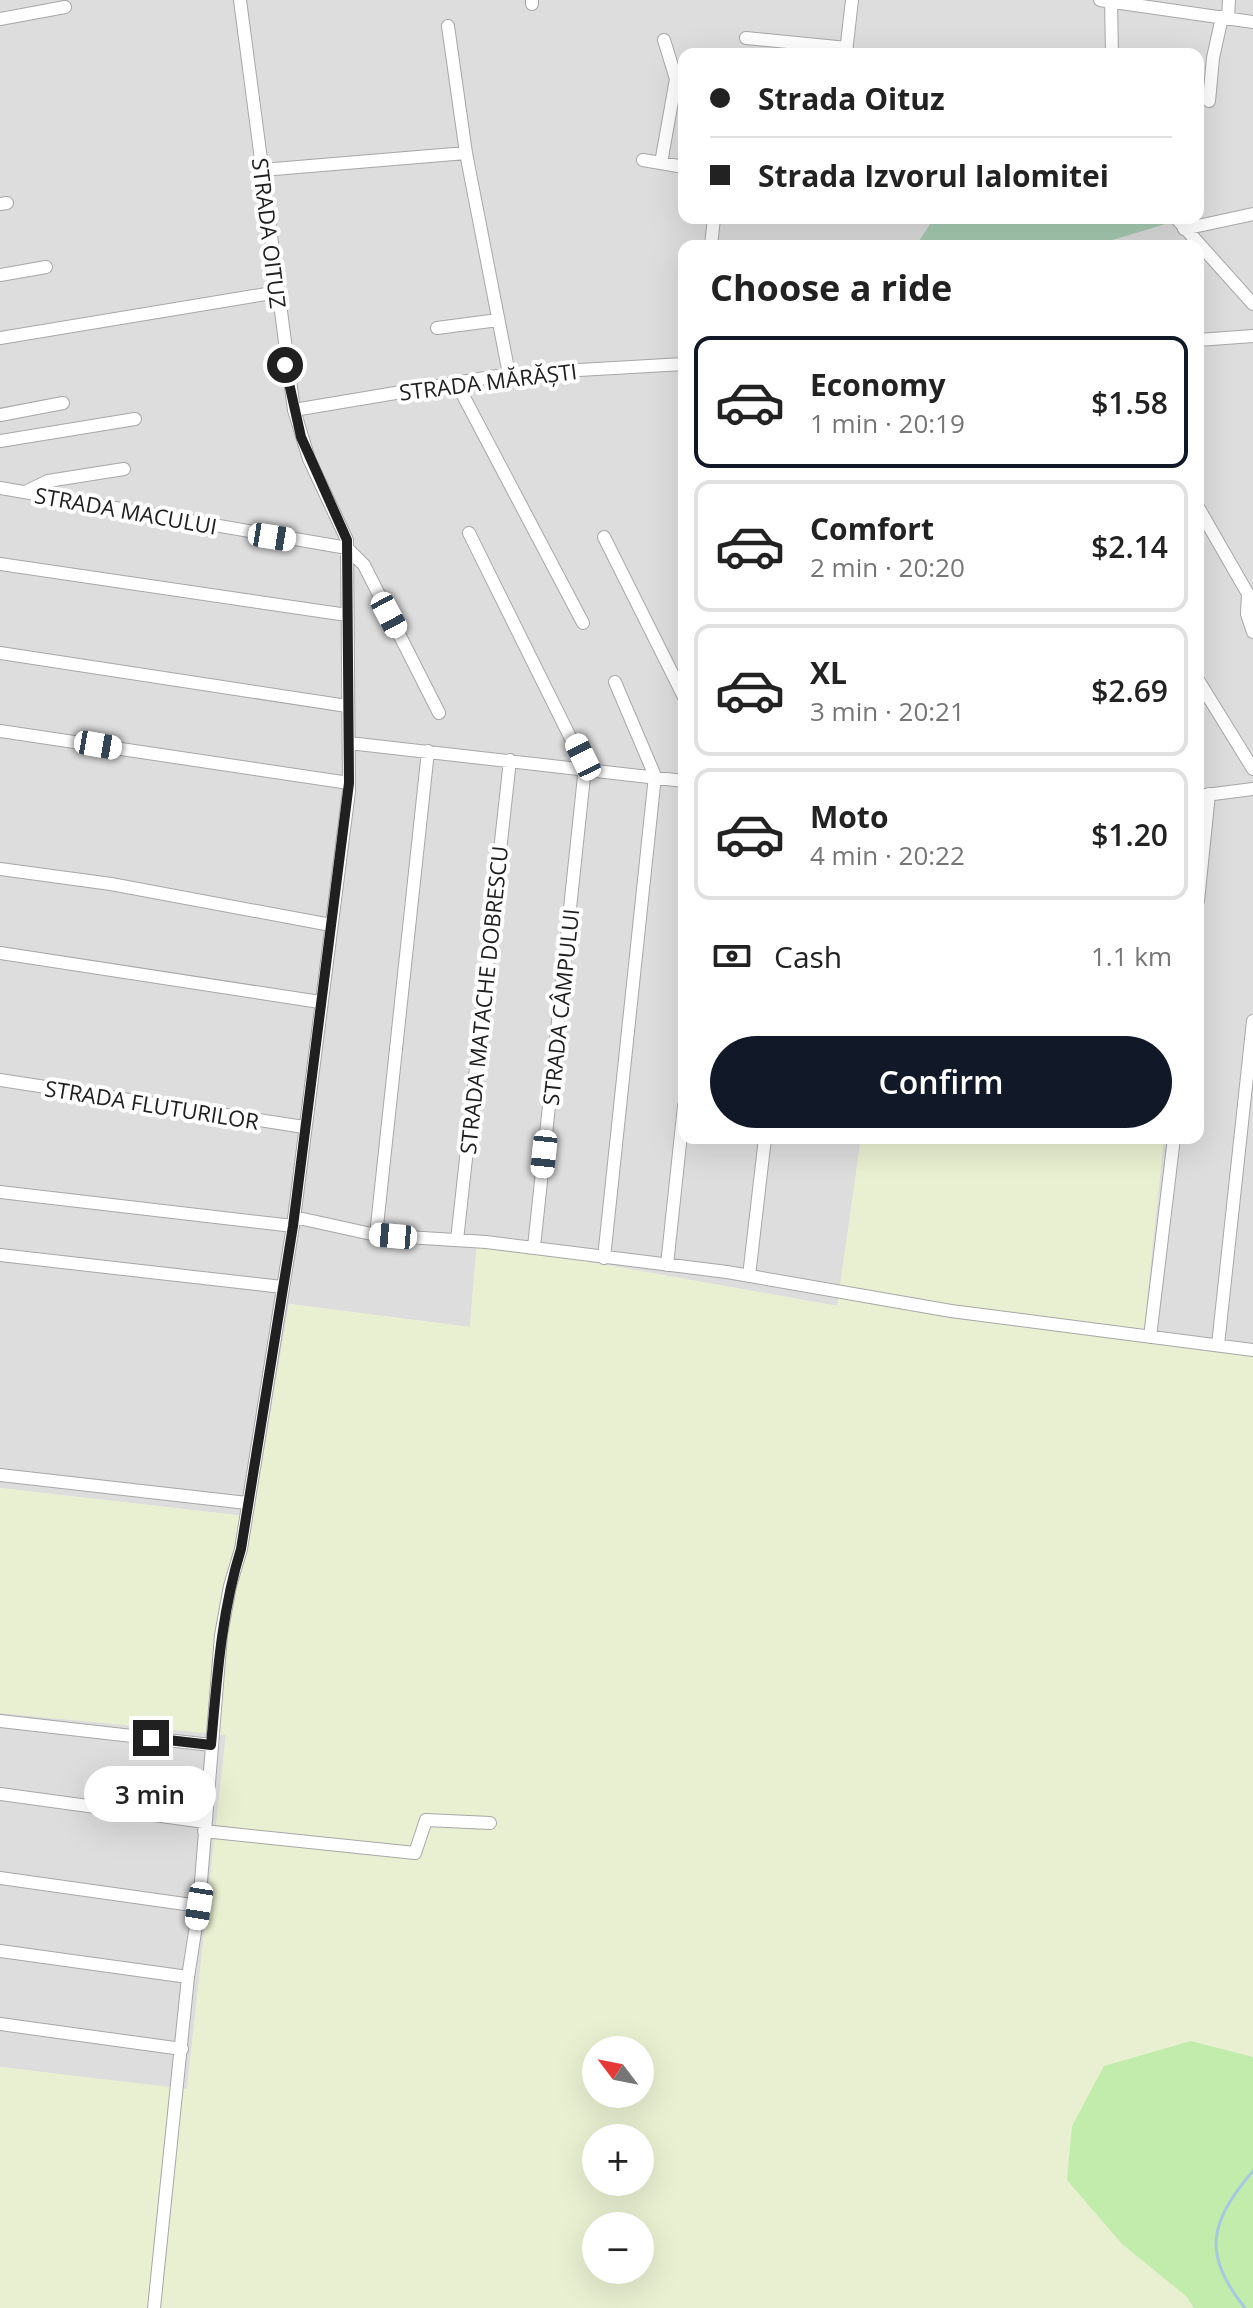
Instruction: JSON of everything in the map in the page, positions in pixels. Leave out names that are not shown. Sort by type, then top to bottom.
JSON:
[{"type":"street","name":"STRADA OITUZ","points":[[154,2308],[188,1977],[199,1906],[221,1635],[241,1549],[293,1221],[349,783],[347,548],[344,531],[301,437],[294,410],[240,0]]},
{"type":"street","points":[[846,48],[852,0]]},
{"type":"street","points":[[1209,101],[1213,58],[1229,0]]},
{"type":"street","points":[[1111,48],[1107,1],[1253,22]]},
{"type":"street","points":[[0,19],[65,7]]},
{"type":"street","points":[[448,26],[466,153],[509,374]]},
{"type":"street","points":[[746,38],[823,48]]},
{"type":"street","points":[[661,163],[676,79],[664,40]]},
{"type":"street","points":[[262,170],[466,153]]},
{"type":"street","points":[[643,160],[678,166]]},
{"type":"street","points":[[1204,221],[1253,214]]},
{"type":"street","points":[[1180,224],[1195,240]]},
{"type":"street","points":[[1204,250],[1253,304]]},
{"type":"street","points":[[0,275],[46,267]]},
{"type":"street","points":[[0,338],[278,292]]},
{"type":"street","points":[[437,328],[498,320]]},
{"type":"street","points":[[1204,340],[1253,336]]},
{"type":"street","name":"STRADA MĂRĂȘTI","points":[[294,410],[509,374],[678,366]]},
{"type":"street","points":[[456,382],[583,623]]},
{"type":"street","points":[[0,415],[63,403]]},
{"type":"street","points":[[0,441],[135,419]]},
{"type":"street","points":[[25,492],[48,481],[124,469]]},
{"type":"street","name":"STRADA MACULUI","points":[[0,488],[347,548]]},
{"type":"street","points":[[1204,517],[1248,594],[1247,614],[1253,632]]},
{"type":"street","points":[[469,533],[585,767]]},
{"type":"street","points":[[604,537],[678,685]]},
{"type":"street","points":[[347,548],[364,565],[439,713]]},
{"type":"street","points":[[0,564],[347,615]]},
{"type":"street","points":[[0,653],[347,706]]},
{"type":"street","points":[[604,1258],[655,776],[615,682]]},
{"type":"street","points":[[1204,690],[1253,769]]},
{"type":"street","points":[[0,731],[349,783]]},
{"type":"street","points":[[349,743],[585,767],[678,780]]},
{"type":"street","points":[[376,1235],[428,751]]},
{"type":"street","name":"STRADA MATACHE DOBRESCU","points":[[457,1240],[510,760]]},
{"type":"street","name":"STRADA CÂMPULUI","points":[[534,1247],[585,767]]},
{"type":"street","points":[[1204,795],[1253,789]]},
{"type":"street","points":[[0,869],[111,884],[331,925]]},
{"type":"street","points":[[0,953],[320,1002]]},
{"type":"street","points":[[1218,1345],[1253,1021]]},
{"type":"street","name":"STRADA FLUTURILOR","points":[[0,1080],[304,1127]]},
{"type":"street","points":[[667,1265],[680,1144]]},
{"type":"street","points":[[749,1276],[764,1144]]},
{"type":"street","points":[[1150,1337],[1173,1144]]},
{"type":"street","points":[[0,1192],[293,1221],[376,1235],[534,1247],[749,1276],[951,1311],[1253,1350]]},
{"type":"street","points":[[0,1255],[282,1287]]},
{"type":"street","points":[[0,1475],[247,1503]]},
{"type":"street","points":[[0,1721],[211,1745]]},
{"type":"street","points":[[0,1794],[204,1826],[415,1853],[426,1820],[490,1823]]},
{"type":"street","points":[[0,1878],[199,1906]]},
{"type":"street","points":[[0,1951],[188,1977]]},
{"type":"street","points":[[0,2024],[182,2049]]},
{"type":"shaded area","points":[[0,0],[1253,0],[1253,1351],[1142,1340],[1163,1144],[1204,1144],[1204,240],[678,240],[678,1144],[860,1144],[838,1306],[477,1242],[470,1327],[289,1304],[253,1517],[0,1488]]},
{"type":"shaded area","points":[[0,1713],[226,1734],[187,2090],[0,2067]]},
{"type":"green space","points":[[930,224],[1165,224],[1113,240],[920,240]]},
{"type":"green space","points":[[860,1144],[1163,1144],[1143,1339],[1253,1351],[1253,2057],[1191,2041],[1186,2296],[1194,2308],[0,2308],[0,2067],[187,2089],[226,1735],[0,1713],[0,1488],[253,1517],[289,1304],[470,1327],[477,1242],[837,1306]]},
{"type":"green space","points":[[1191,2041],[1253,2057],[1253,2308],[1194,2308],[1186,2296],[1122,2244],[1067,2180],[1072,2126],[1104,2066]]},
{"type":"waterway","points":[[1245,2308],[1222,2271],[1216,2238],[1227,2206],[1253,2171]]},
{"type":"route","points":[[151,1738],[211,1745],[221,1635],[241,1549],[293,1226],[349,791],[347,540],[301,437],[285,365]]}]
